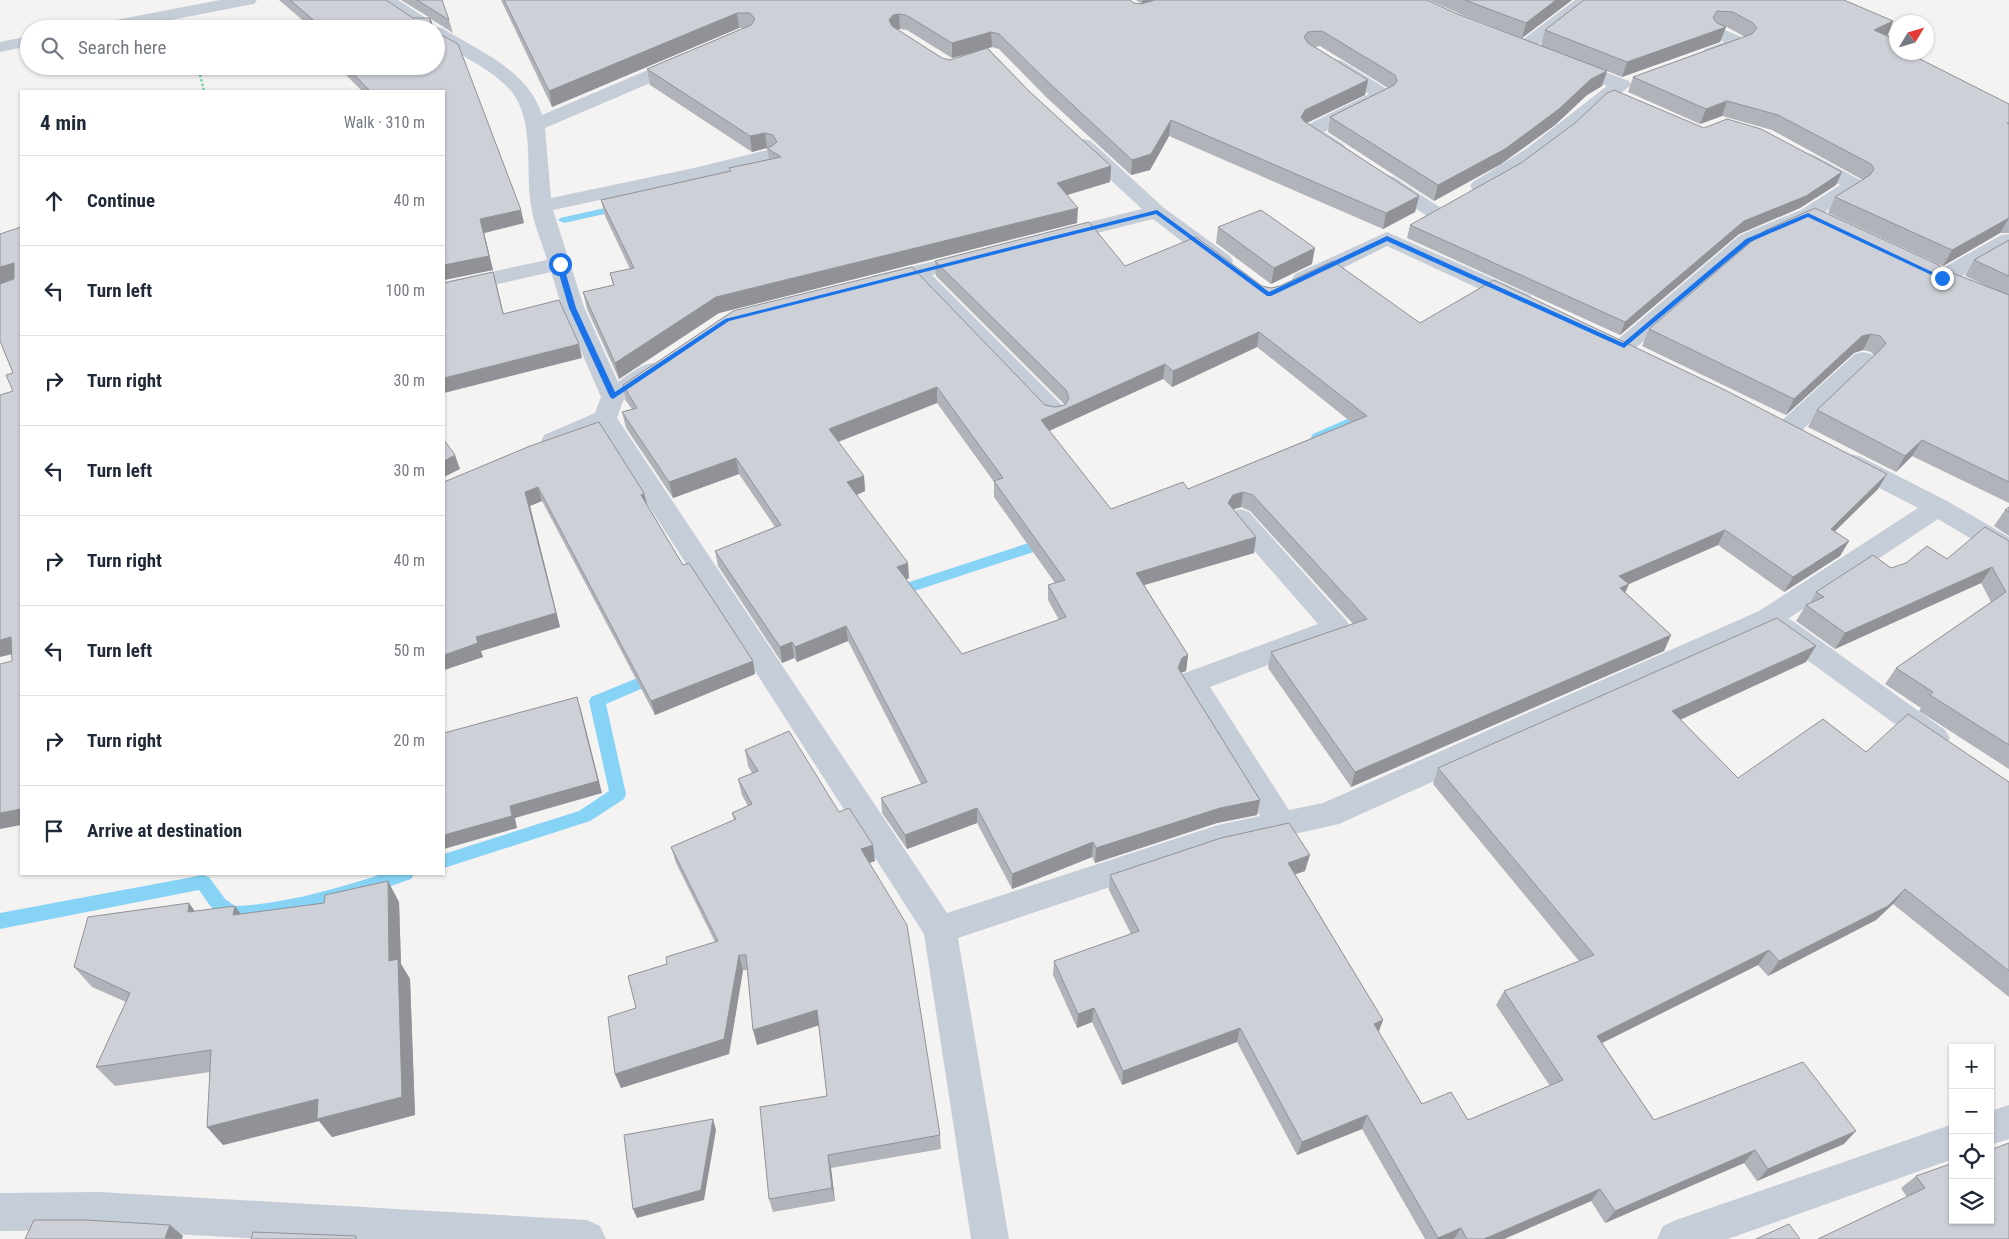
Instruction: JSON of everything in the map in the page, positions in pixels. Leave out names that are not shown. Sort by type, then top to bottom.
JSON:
[{"type":"street","points":[[142,20],[248,0]]},
{"type":"street","points":[[386,0],[417,20]]},
{"type":"street","points":[[1586,0],[1531,50],[1615,89],[1633,103]]},
{"type":"street","points":[[1695,59],[1740,43],[1718,32]]},
{"type":"street","points":[[445,38],[504,74],[520,90],[530,108],[535,125],[542,206],[573,308],[609,408],[940,930],[990,1239]]},
{"type":"street","points":[[0,46],[20,43]]},
{"type":"street","points":[[535,125],[701,54]]},
{"type":"street","points":[[1321,56],[1383,95],[1310,131],[1351,158]]},
{"type":"street","points":[[1467,193],[1510,170],[1562,130],[1595,100],[1640,78]]},
{"type":"street","points":[[1073,134],[1157,212],[1237,271]]},
{"type":"street","points":[[1624,346],[1748,240],[1817,219],[1855,185],[1788,149]]},
{"type":"street","points":[[542,206],[767,156]]},
{"type":"street","points":[[1286,287],[1387,238],[1428,215],[1368,169]]},
{"type":"street","points":[[1041,240],[1157,212]]},
{"type":"street","points":[[1387,238],[1536,306]]},
{"type":"street","points":[[1967,289],[1933,274],[2009,240]]},
{"type":"street","points":[[859,286],[993,252]]},
{"type":"street","points":[[445,289],[560,264]]},
{"type":"street","points":[[916,271],[1055,413]]},
{"type":"street","points":[[534,449],[609,408],[670,358]]},
{"type":"street","points":[[1788,430],[1863,359]]},
{"type":"street","points":[[1832,452],[1938,507],[2009,549]]},
{"type":"street","points":[[940,930],[1218,838],[1328,815],[1769,618],[1938,507]]},
{"type":"street","points":[[1240,518],[1337,628],[1192,682],[1282,826]]},
{"type":"street","points":[[1769,618],[1906,718],[1954,750]]},
{"type":"street","points":[[1994,1127],[2009,1122]]},
{"type":"street","points":[[1676,1239],[1949,1143]]},
{"type":"street","points":[[0,1212],[100,1211],[587,1239]]},
{"type":"path","points":[[200,75],[204,90]]},
{"type":"building","points":[[290,0],[386,0],[413,18],[430,18],[430,20],[313,20]]},
{"type":"building","points":[[417,0],[442,0],[449,20]]},
{"type":"building","points":[[504,0],[1130,0],[1141,4],[1155,0],[1427,0],[1455,13],[1607,71],[1591,79],[1559,109],[1505,149],[1438,185],[1330,117],[1394,85],[1397,81],[1395,75],[1322,31],[1308,32],[1304,37],[1308,43],[1368,80],[1305,110],[1301,117],[1304,121],[1419,196],[1386,213],[1171,120],[1151,154],[1132,160],[999,34],[991,32],[952,43],[906,15],[893,15],[889,20],[892,26],[942,58],[950,60],[987,48],[1030,92],[1111,166],[1057,183],[1078,208],[716,297],[615,363],[583,292],[614,285],[610,273],[634,268],[601,200],[731,171],[729,168],[781,157],[767,148],[777,142],[773,135],[765,133],[750,136],[647,69],[751,25],[755,19],[750,13],[737,13],[549,91]]},
{"type":"building","points":[[1465,0],[1556,0],[1526,23]]},
{"type":"building","points":[[1584,0],[1844,0],[1889,19],[1889,23],[1874,30],[1889,37],[1889,60],[1922,60],[2009,104],[2009,123],[2007,123],[2009,124],[2009,218],[1952,250],[1835,197],[1870,175],[1874,169],[1871,164],[1778,115],[1727,101],[1706,109],[1633,77],[1752,34],[1757,28],[1753,23],[1733,12],[1717,11],[1713,18],[1717,23],[1726,27],[1627,62],[1545,30]]},
{"type":"building","points":[[445,37],[458,44],[521,210],[480,219],[489,256],[445,265],[445,90],[369,90],[355,75],[445,75]]},
{"type":"building","points":[[1614,90],[1704,128],[1727,119],[1761,129],[1842,172],[1806,196],[1744,221],[1625,322],[1410,225],[1521,163],[1575,123],[1607,93]]},
{"type":"building","points":[[1815,208],[1939,265],[1942,269],[2009,295],[2009,482],[1922,440],[1905,456],[1817,410],[1881,349],[1886,343],[1880,336],[1871,334],[1862,336],[1794,399],[1649,329],[1764,231]]},
{"type":"building","points":[[1261,210],[1315,248],[1274,268],[1218,227]]},
{"type":"building","points":[[1089,222],[1125,266],[1196,237],[1262,286],[1271,288],[1280,286],[1333,261],[1420,323],[1494,280],[1727,391],[1887,474],[1831,529],[1849,541],[1793,577],[1725,530],[1619,576],[1629,584],[1620,588],[1671,635],[1355,772],[1271,652],[1367,619],[1253,495],[1243,492],[1233,495],[1228,503],[1256,537],[1136,573],[1188,655],[1182,658],[1178,668],[1260,800],[1220,808],[1096,848],[1093,842],[1012,874],[977,808],[905,835],[881,798],[927,782],[846,626],[795,647],[792,642],[780,647],[715,551],[781,525],[736,458],[669,482],[622,412],[637,408],[623,385],[733,311],[912,267],[1045,405],[1055,407],[1065,405],[1069,398],[1066,390],[935,261]],"holes":[[[1259,332],[1367,416],[1188,489],[1183,482],[1111,509],[1041,420],[1165,364],[1173,371]],[[937,387],[1003,478],[994,481],[1065,580],[1048,585],[1066,617],[962,654],[897,567],[908,563],[847,482],[864,476],[829,429]]]},
{"type":"building","points":[[20,227],[20,809],[0,813],[0,664],[12,661],[11,637],[0,640],[0,395],[13,391],[6,375],[13,373],[0,341],[0,284],[14,279],[14,263],[0,267],[0,234]]},
{"type":"building","points":[[2009,240],[2009,276],[1974,260]]},
{"type":"building","points":[[493,272],[503,314],[559,300],[579,344],[445,378],[445,283]]},
{"type":"building","points":[[599,422],[644,493],[641,495],[683,565],[689,563],[753,661],[651,701],[538,487],[525,492],[556,613],[476,637],[478,643],[445,655],[445,482],[530,446]]},
{"type":"building","points":[[445,441],[455,455],[445,460]]},
{"type":"building","points":[[1985,527],[2009,541],[2009,745],[1930,695],[1933,692],[1896,668],[2006,592],[1992,567],[1845,633],[1806,605],[1824,597],[1816,592],[1873,555],[1891,568],[1906,563],[1927,546],[1947,559]]},
{"type":"building","points":[[1777,618],[1816,646],[1672,711],[1738,778],[1823,719],[1866,752],[1908,714],[2009,782],[2009,971],[1905,889],[1888,906],[1779,961],[1769,950],[1597,1036],[1654,1120],[1803,1062],[1856,1131],[1768,1169],[1755,1150],[1615,1211],[1600,1189],[1484,1239],[1467,1239],[1461,1228],[1438,1238],[1367,1115],[1302,1142],[1240,1028],[1123,1071],[1094,1008],[1078,1014],[1054,961],[1139,931],[1110,875],[1221,838],[1289,823],[1310,855],[1288,863],[1383,1020],[1374,1024],[1422,1104],[1451,1092],[1468,1120],[1563,1080],[1504,991],[1594,955],[1438,768]]},
{"type":"building","points":[[577,697],[598,781],[510,806],[512,816],[445,835],[445,733]]},
{"type":"building","points":[[789,731],[839,812],[849,808],[873,845],[861,849],[907,925],[940,1135],[828,1155],[832,1188],[769,1199],[760,1107],[827,1096],[817,1010],[753,1030],[746,955],[739,955],[724,1039],[615,1074],[608,1017],[636,1008],[628,976],[667,964],[666,957],[718,941],[671,847],[736,819],[732,813],[752,804],[738,779],[758,771],[745,750]]},
{"type":"building","points":[[388,881],[389,961],[398,959],[402,1097],[317,1119],[318,1099],[207,1127],[211,1050],[96,1067],[130,993],[74,967],[88,917],[189,903],[188,912],[235,906],[233,915],[324,903],[325,895]]},
{"type":"building","points":[[713,1119],[701,1190],[633,1209],[624,1135]]},
{"type":"building","points":[[2009,1143],[2009,1239],[1818,1239],[1925,1188],[1916,1176],[1949,1164],[1949,1224],[1994,1224],[1994,1149]]},
{"type":"building","points":[[34,1220],[86,1220],[170,1225],[165,1238],[182,1239],[25,1239]]},
{"type":"building","points":[[1789,1224],[1800,1239],[1756,1239]]},
{"type":"building","points":[[253,1232],[356,1236],[356,1239],[251,1239]]},
{"type":"waterway","points":[[1887,48],[1881,45],[1889,40]]},
{"type":"waterway","points":[[564,220],[623,207]]},
{"type":"waterway","points":[[1318,437],[1370,413]]},
{"type":"waterway","points":[[893,593],[1050,541]]},
{"type":"waterway","points":[[445,861],[584,816],[618,794],[597,701],[657,676]]},
{"type":"waterway","points":[[0,921],[203,882],[219,904],[232,914],[253,913],[326,899],[402,875]]},
{"type":"route","points":[[560,264],[573,308],[613,397],[727,320],[1157,212],[1269,295],[1387,238],[1624,346],[1748,240],[1808,214],[1942,278]]}]
